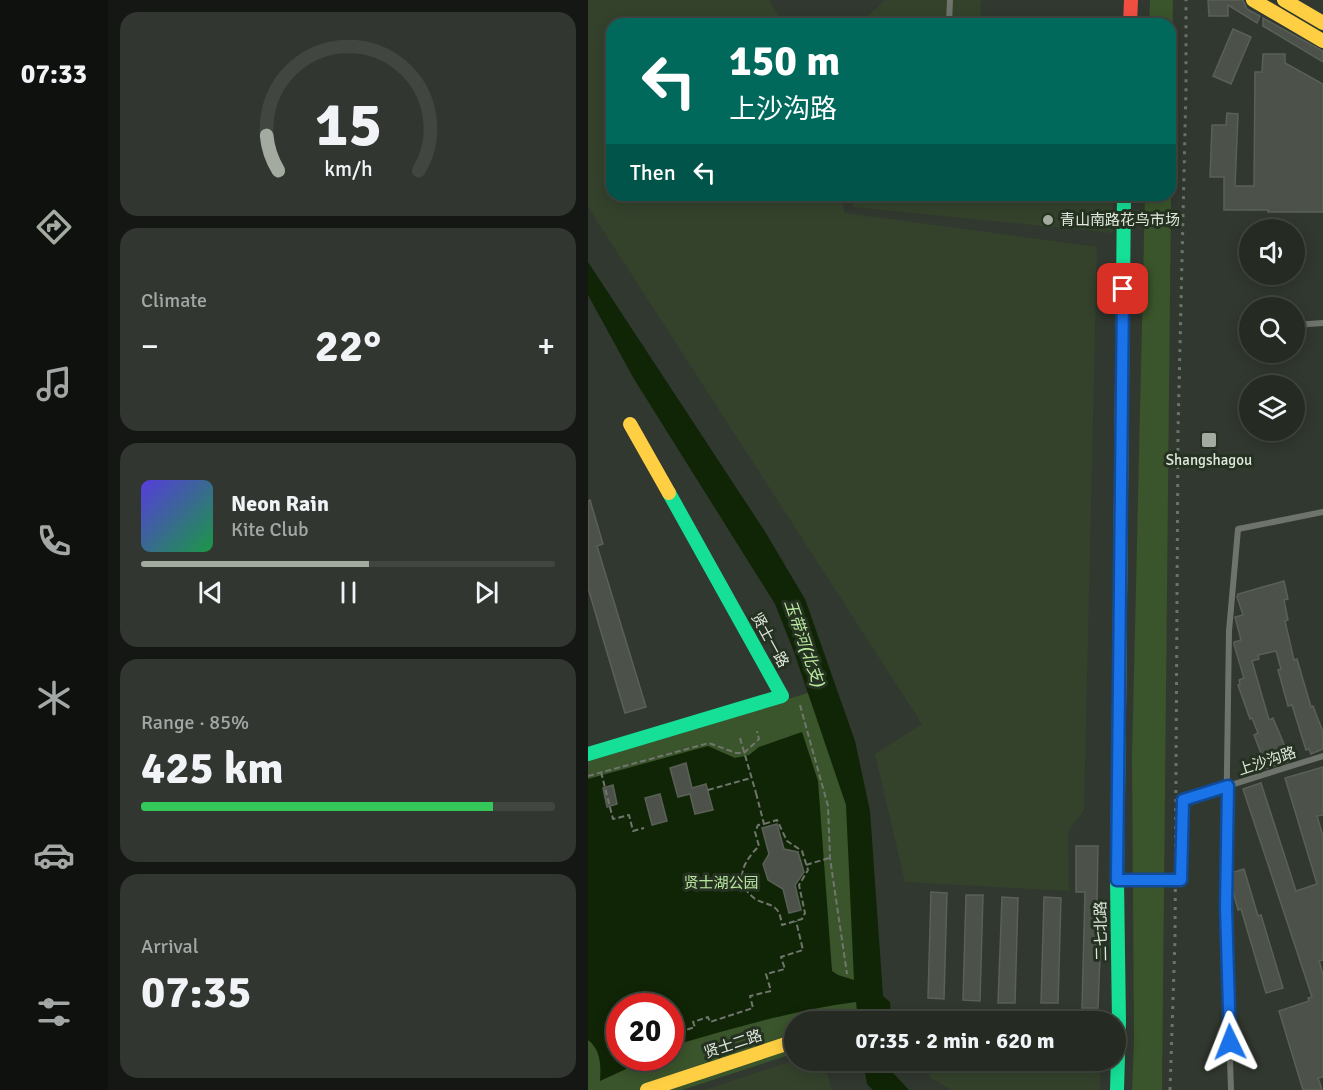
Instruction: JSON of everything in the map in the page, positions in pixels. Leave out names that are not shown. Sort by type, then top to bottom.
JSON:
[{"type":"main road","points":[[1130,18],[1131,0]]},
{"type":"main road","points":[[1253,0],[1323,41]]},
{"type":"main road","points":[[1284,0],[1323,23]]},
{"type":"main road","name":"二七北路","points":[[1118,1011],[1117,880],[1124,201]]},
{"type":"main road","name":"贤士一路","points":[[588,754],[782,696],[630,424]]},
{"type":"main road","name":"贤士二路","points":[[647,1090],[784,1045]]},
{"type":"main road","name":"二七北路","points":[[1117,1071],[1117,1090]]},
{"type":"lane","points":[[949,18],[950,0]]},
{"type":"lane","points":[[1305,324],[1323,322]]},
{"type":"lane","points":[[1233,1089],[1226,907],[1229,631],[1238,529],[1323,513]]},
{"type":"lane","name":"上沙沟路","points":[[1117,880],[1181,880],[1183,800],[1323,756]]},
{"type":"path","points":[[800,705],[828,806],[830,858],[848,974]]},
{"type":"path","points":[[588,776],[709,743],[736,753],[744,753],[759,739],[757,731]]},
{"type":"path","points":[[740,738],[764,824]]},
{"type":"path","points":[[601,772],[613,819],[629,815],[633,831],[644,828]]},
{"type":"path","points":[[708,790],[751,777]]},
{"type":"path","points":[[777,820],[787,841],[802,851],[806,864],[808,870],[799,885],[805,913],[802,919],[782,925],[779,912],[775,907],[762,903],[746,890],[742,871],[744,864],[759,846],[756,832],[758,825],[777,820]]},
{"type":"path","points":[[806,864],[830,858]]},
{"type":"path","points":[[684,1031],[695,1027],[693,1022],[708,1017],[710,1022],[753,1008],[750,996],[771,991],[766,974],[785,969],[782,957],[804,950],[796,921]]},
{"type":"shaded area","points":[[588,0],[769,0],[780,18],[606,18],[606,201],[842,201],[845,213],[1097,247],[1084,810],[1068,832],[1069,891],[905,882],[875,754],[922,724],[588,207]]},
{"type":"shaded area","points":[[885,0],[981,0],[980,18],[866,18]]},
{"type":"shaded area","name":"青山南路花鸟市场","points":[[852,201],[1113,201],[1113,233],[853,207]]},
{"type":"shaded area","points":[[784,1064],[784,1071],[826,1071],[832,1090],[704,1090]]},
{"type":"shaded area","points":[[930,1071],[1100,1071],[1100,1090],[952,1090],[930,1078]]},
{"type":"green space","points":[[1150,0],[1173,0],[1173,18],[1149,18]]},
{"type":"green space","points":[[1145,201],[1171,201],[1162,1090],[1132,1090],[1134,1041],[1132,758]]},
{"type":"green space","name":"贤士湖公园","points":[[811,692],[848,805],[862,1011],[784,1011],[784,1057],[682,1090],[588,1090],[588,759]]},
{"type":"water","name":"贤士湖公园","points":[[588,262],[764,530],[805,599],[855,741],[870,811],[883,996],[890,1002],[890,1011],[857,1011],[856,1002],[804,1011],[784,1011],[784,1016],[684,1042],[684,993],[606,993],[606,1071],[622,1071],[600,1081],[598,1053],[588,1040],[588,779],[708,746],[735,758],[749,755],[759,747],[802,732],[818,781],[832,971],[854,980],[846,805],[794,652],[775,604],[634,379],[588,295]]},
{"type":"water","points":[[865,1071],[893,1071],[909,1090],[873,1090],[867,1084]]},
{"type":"building","points":[[1208,0],[1243,0],[1247,9],[1260,16],[1257,23],[1228,5],[1228,16],[1209,16]]},
{"type":"building","points":[[1263,18],[1323,51],[1323,62],[1263,26]]},
{"type":"building","points":[[1233,29],[1251,37],[1231,84],[1213,76]]},
{"type":"building","points":[[1263,54],[1285,54],[1285,63],[1323,84],[1323,212],[1224,210],[1224,177],[1210,177],[1212,125],[1226,125],[1227,113],[1238,114],[1235,186],[1254,186],[1255,72],[1262,72]]},
{"type":"building","points":[[590,500],[603,544],[597,546],[646,707],[625,713],[588,588],[588,501]]},
{"type":"building","points":[[1284,581],[1288,599],[1284,600],[1288,620],[1285,621],[1294,660],[1297,659],[1311,707],[1313,706],[1323,732],[1323,749],[1311,754],[1309,749],[1306,750],[1292,705],[1288,706],[1278,670],[1281,669],[1276,651],[1258,655],[1259,659],[1252,661],[1269,720],[1273,718],[1291,761],[1267,768],[1254,735],[1258,733],[1252,718],[1250,719],[1238,685],[1239,680],[1244,678],[1234,645],[1234,642],[1241,640],[1235,617],[1243,615],[1238,594]]},
{"type":"building","points":[[686,763],[692,788],[706,784],[713,810],[695,814],[690,794],[678,797],[670,768]]},
{"type":"building","points":[[1323,767],[1323,815],[1317,816],[1323,836],[1323,960],[1319,961],[1323,974],[1323,1077],[1318,1078],[1322,1090],[1303,1090],[1279,1011],[1309,1001],[1308,998],[1312,997],[1243,789],[1261,783],[1296,891],[1317,884],[1285,778]]},
{"type":"building","points":[[613,785],[617,804],[607,807],[603,788]]},
{"type":"building","points":[[660,794],[667,821],[652,825],[645,798]]},
{"type":"building","points":[[777,824],[784,849],[798,852],[804,872],[795,885],[801,910],[789,913],[783,889],[768,880],[763,864],[769,854],[762,828]]},
{"type":"building","points":[[1076,846],[1098,846],[1097,902],[1102,902],[1098,1008],[1082,1008],[1085,892],[1076,892]]},
{"type":"building","points":[[1244,869],[1258,916],[1261,915],[1283,988],[1266,993],[1241,909],[1238,910],[1231,884],[1231,873]]},
{"type":"building","points":[[931,892],[947,893],[944,999],[928,998]]},
{"type":"building","points":[[966,895],[983,895],[980,1001],[963,1000]]},
{"type":"building","points":[[1002,897],[1018,898],[1015,1003],[998,1003]]},
{"type":"building","points":[[1044,897],[1061,898],[1058,1003],[1041,1003]]},
{"type":"railway","points":[[1170,1090],[1175,940],[1178,432],[1186,0]]},
{"type":"traffic: fast","points":[[1122,385],[1124,201]]},
{"type":"traffic: fast","points":[[588,754],[782,696],[669,493]]},
{"type":"traffic: fast","points":[[1117,1090],[1119,711]]},
{"type":"traffic: slow","points":[[1253,0],[1323,41]]},
{"type":"traffic: slow","points":[[1284,0],[1323,23]]},
{"type":"traffic: slow","points":[[1119,711],[1122,385]]},
{"type":"traffic: slow","points":[[630,424],[669,493]]},
{"type":"traffic: slow","points":[[647,1090],[784,1045]]},
{"type":"traffic: jam","points":[[1130,18],[1131,0]]},
{"type":"place","name":"青山南路花鸟市场","points":[[1048,220]]},
{"type":"place","name":"Shangshagou","points":[[1209,440]]},
{"type":"route","points":[[1123,289],[1117,880],[1181,880],[1183,800],[1228,786],[1226,907],[1230,1042]]},
{"type":"water label","name":"玉带河(北支)","points":[[805,643]]}]
